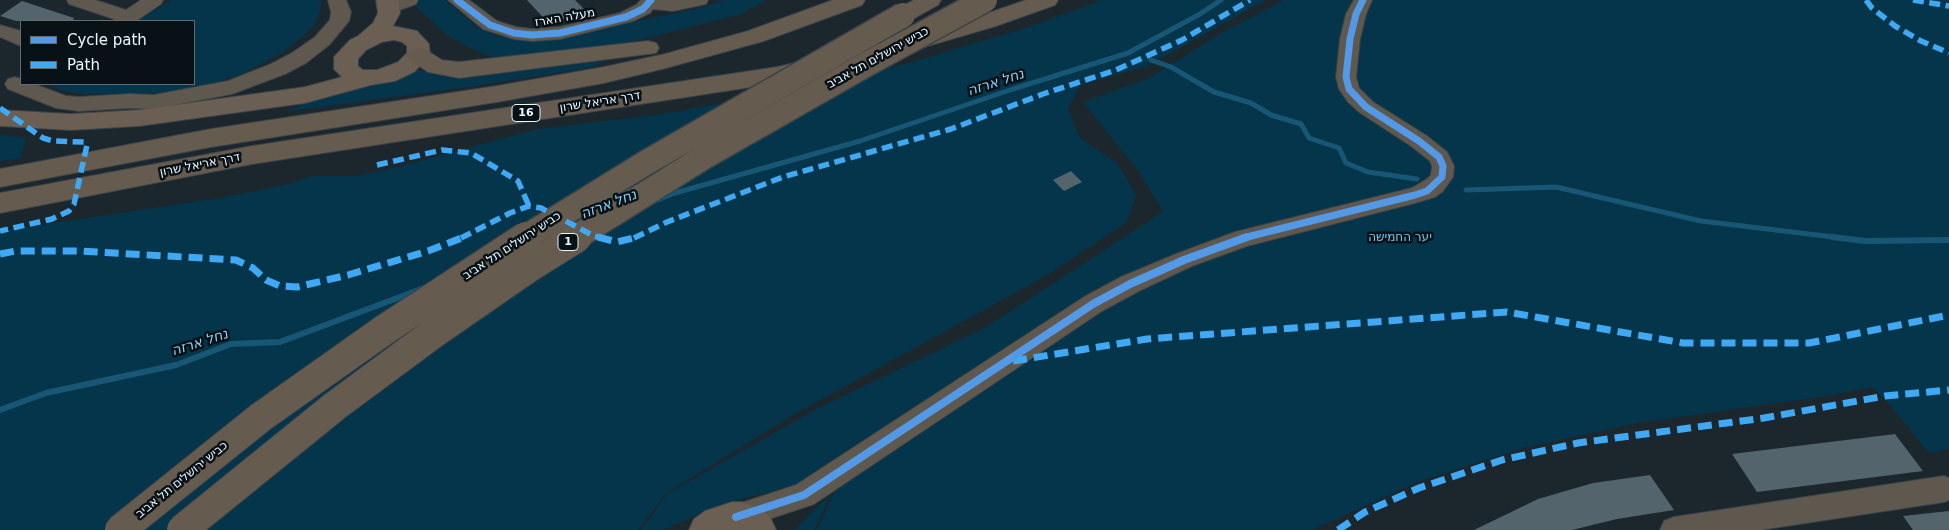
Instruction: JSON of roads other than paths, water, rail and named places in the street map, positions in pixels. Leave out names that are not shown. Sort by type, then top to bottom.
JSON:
[{"type":"highway","name":"כביש ירושלים תל אביב","points":[[120,530],[261,417],[384,330],[495,256],[647,162],[930,0]]},
{"type":"highway","name":"כביש ירושלים תל אביב","points":[[182,530],[335,406],[435,332],[529,267],[618,209],[720,147],[859,68],[985,0]]},
{"type":"highway","name":"דרך אריאל שרון","points":[[0,203],[256,154],[777,75],[906,45],[988,21],[1047,0]]},
{"type":"highway","name":"דרך אריאל שרון","points":[[0,178],[211,138],[497,94],[604,75],[666,61],[747,39],[853,1]]},
{"type":"highway","points":[[413,45],[436,67],[459,70],[627,52],[688,40],[853,1]]},
{"type":"highway","points":[[0,214],[256,154]]},
{"type":"main road","points":[[0,118],[71,122],[139,118],[315,93],[366,79],[382,77],[408,66],[413,45],[404,31],[402,17],[396,1]]},
{"type":"main road","points":[[367,40],[381,28],[396,1]]},
{"type":"main road","points":[[257,101],[284,95],[329,76],[358,44],[367,40],[385,34],[413,45]]},
{"type":"main road","points":[[346,57],[346,69],[357,77],[366,79]]},
{"type":"street","points":[[76,0],[125,19],[154,0]]},
{"type":"street","points":[[12,84],[62,103],[79,104],[130,101],[154,102],[232,87],[278,69],[317,45],[332,31],[339,21],[341,12],[337,0]]},
{"type":"street","name":"מעלה הארז","points":[[457,0],[490,25],[514,33],[532,35],[560,33],[618,19],[638,12],[650,1]]},
{"type":"street","points":[[650,1],[676,5],[699,0]]},
{"type":"street","points":[[723,527],[804,495],[1093,304],[1130,284],[1184,260],[1243,238],[1415,195],[1427,191],[1435,185],[1442,177],[1443,166],[1439,157],[1425,145],[1366,107],[1355,97],[1349,88],[1346,77],[1350,39],[1356,14],[1363,0]]},
{"type":"street","points":[[0,31],[14,35],[20,39]]},
{"type":"street","points":[[1674,530],[1944,489]]},
{"type":"waterway","name":"נחל ארזה","points":[[655,201],[675,193],[860,141],[1013,89],[1128,53],[1200,14],[1221,0]]},
{"type":"waterway","points":[[1151,60],[1171,67],[1214,92],[1251,103],[1271,115],[1301,124],[1309,138],[1339,148],[1346,163],[1368,172],[1417,179]]},
{"type":"waterway","points":[[1466,190],[1556,187],[1701,221],[1842,238]]},
{"type":"waterway","points":[[1832,237],[1865,241],[1949,240]]},
{"type":"waterway","name":"נחל ארזה","points":[[0,410],[46,393],[176,365],[231,344],[280,342],[424,288]]},
{"type":"park label","name":"יער החמישה","points":[[1400,238]]}]
